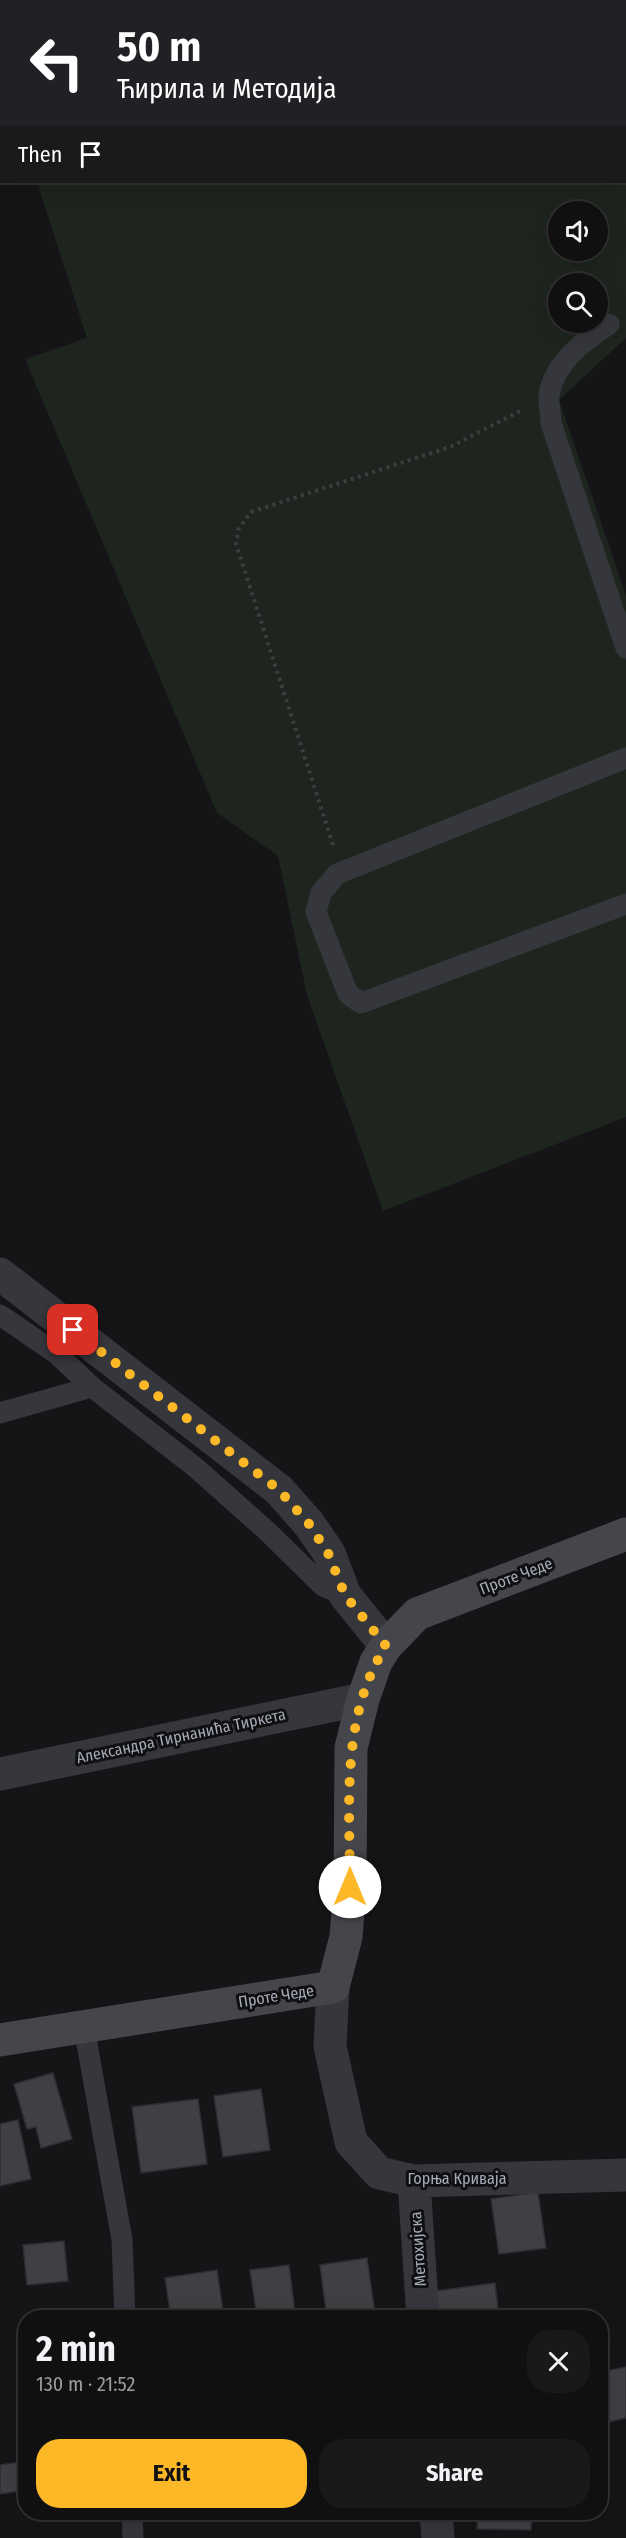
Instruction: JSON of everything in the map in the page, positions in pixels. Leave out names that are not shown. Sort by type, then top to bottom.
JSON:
[{"type":"street","points":[[0,1274],[279,1490],[309,1524],[328,1553],[345,1595],[386,1646]]},
{"type":"street","name":"Проте Чеде","points":[[0,2040],[333,1987],[346,1936],[350,1887],[351,1748],[363,1699],[376,1662],[386,1646],[417,1614],[626,1534]]},
{"type":"street","name":"Александра Тирнанића Тиркета","points":[[0,1774],[363,1699]]},
{"type":"street","name":"Горња Криваја","points":[[333,1987],[330,2046],[351,2142],[379,2173],[414,2181],[626,2175]]},
{"type":"street","name":"Метохијска","points":[[414,2181],[422,2310]]},
{"type":"street","points":[[437,2520],[438,2538]]},
{"type":"lane","points":[[609,324],[576,349],[559,370],[549,395],[551,423],[626,648]]},
{"type":"lane","points":[[626,758],[342,872],[326,884],[321,892],[316,912],[348,994],[361,1003],[626,904]]},
{"type":"lane","points":[[0,1315],[57,1354],[92,1387],[195,1467],[268,1532],[323,1586],[345,1595]]},
{"type":"lane","points":[[0,1413],[92,1387]]},
{"type":"lane","points":[[84,2027],[122,2240],[125,2310]]},
{"type":"lane","points":[[132,2520],[133,2538]]},
{"type":"path","points":[[342,872],[236,544],[239,528],[251,512],[450,447],[549,395]]},
{"type":"shaded area","points":[[37,183],[626,183],[626,338],[559,400],[626,595],[626,1117],[383,1211],[307,995],[278,856],[217,813],[25,359],[87,338]]},
{"type":"building","points":[[53,2073],[72,2139],[41,2148],[36,2127],[27,2129],[14,2084]]},
{"type":"building","points":[[261,2089],[270,2150],[223,2157],[214,2096]]},
{"type":"building","points":[[198,2099],[207,2164],[141,2173],[132,2107]]},
{"type":"building","points":[[18,2120],[31,2179],[0,2186],[0,2124]]},
{"type":"building","points":[[538,2192],[546,2248],[499,2254],[491,2199]]},
{"type":"building","points":[[64,2241],[68,2281],[27,2285],[23,2245]]},
{"type":"building","points":[[367,2258],[375,2310],[326,2310],[320,2265]]},
{"type":"building","points":[[289,2265],[295,2310],[256,2310],[250,2270]]},
{"type":"building","points":[[217,2270],[223,2310],[170,2310],[165,2278]]},
{"type":"building","points":[[495,2283],[498,2310],[438,2310],[436,2291]]},
{"type":"building","points":[[626,2367],[626,2418],[608,2422],[608,2370]]},
{"type":"building","points":[[18,2462],[18,2491],[0,2494],[0,2465]]},
{"type":"building","points":[[478,2520],[532,2520],[531,2530],[477,2529]]},
{"type":"route","points":[[73,1330],[279,1490],[309,1524],[328,1553],[345,1595],[386,1646],[376,1662],[363,1699],[351,1748],[350,1887]]}]
